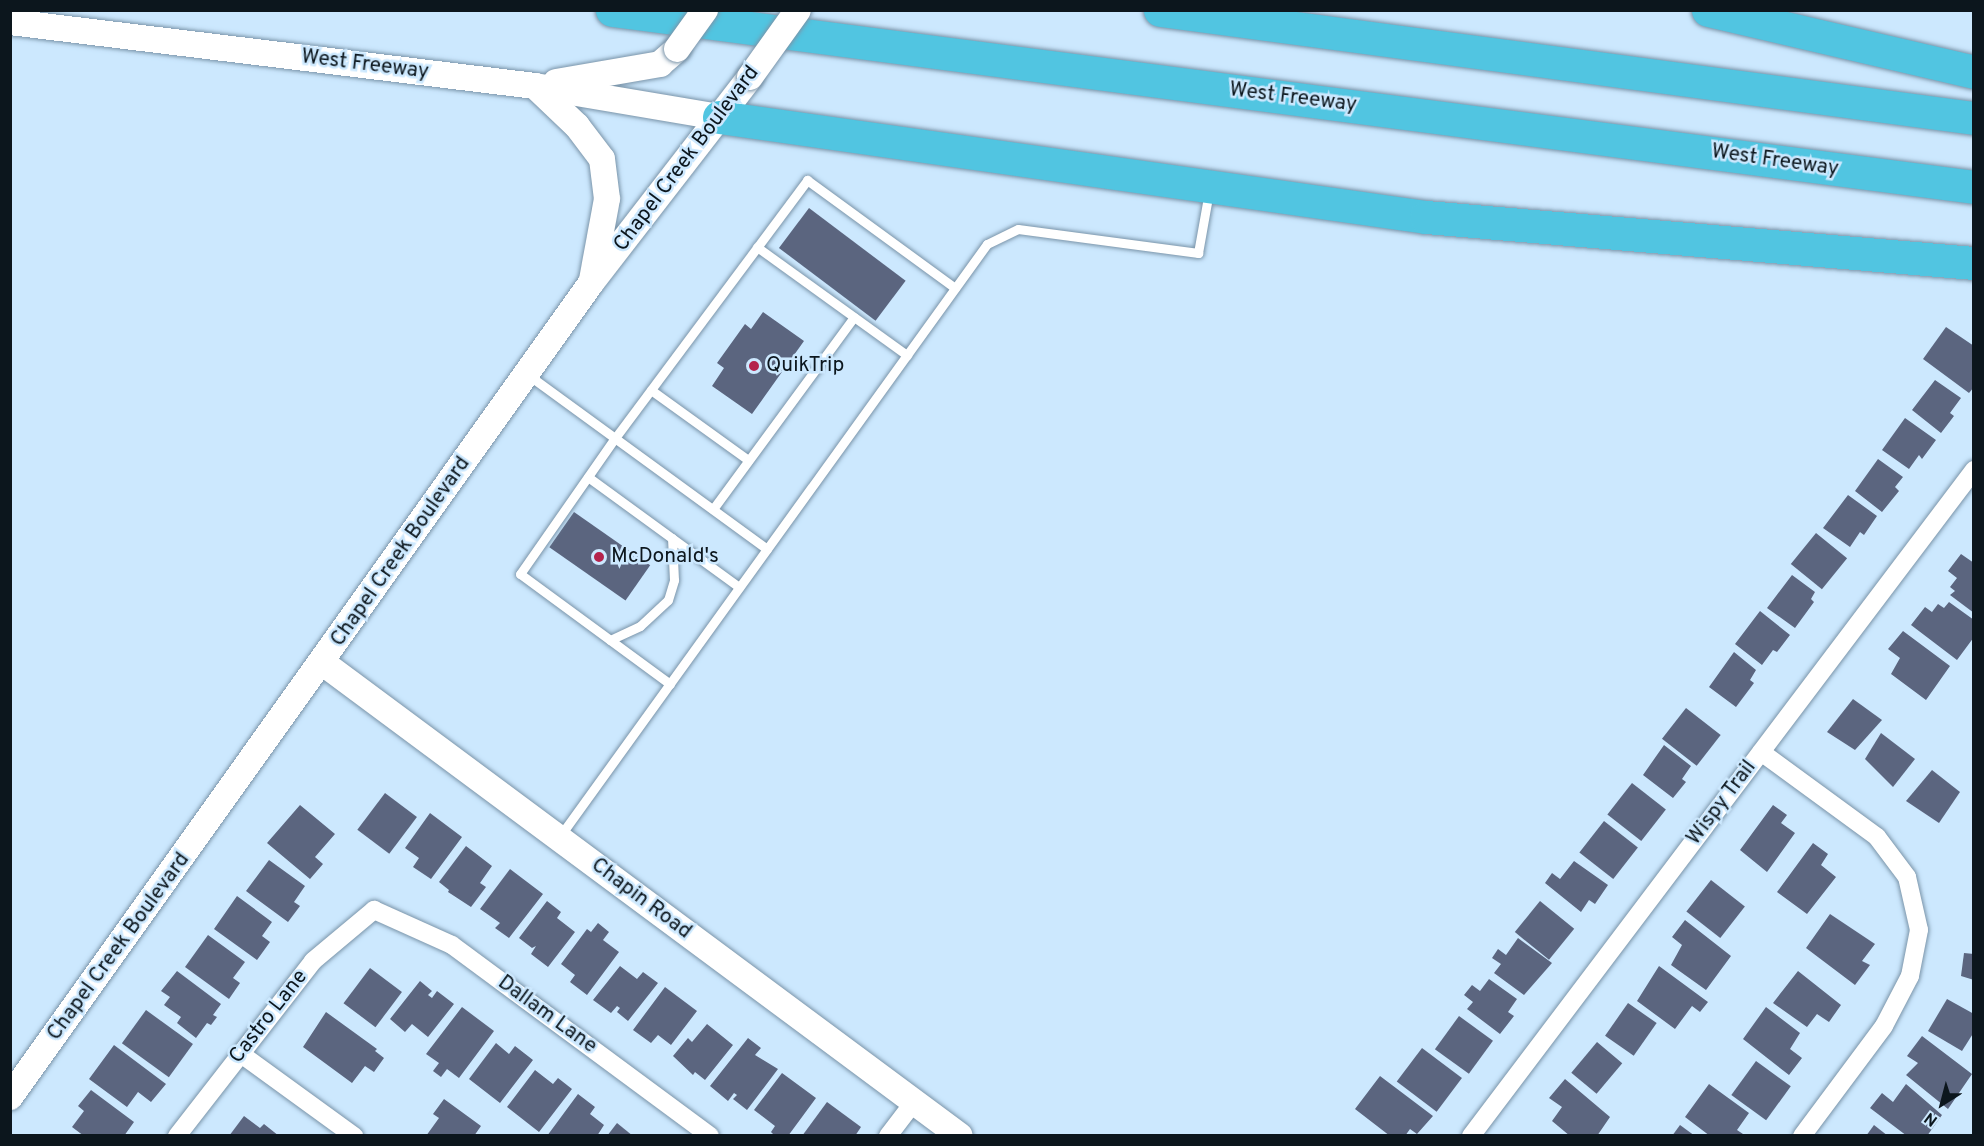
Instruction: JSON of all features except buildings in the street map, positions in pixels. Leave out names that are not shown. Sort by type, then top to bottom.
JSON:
[{"type":"highway","name":"West Freeway","points":[[612,10],[1974,188]]},
{"type":"highway","points":[[1160,10],[1974,118]]},
{"type":"highway","points":[[1708,10],[1974,72]]},
{"type":"highway","points":[[719,117],[1426,216],[1974,263]]},
{"type":"main road","points":[[535,86],[660,64],[677,49],[705,10]]},
{"type":"main road","name":"Chapel Creek Boulevard","points":[[10,1097],[323,663],[591,283],[750,77],[798,10]]},
{"type":"main road","name":"West Freeway","points":[[10,22],[535,86],[719,117]]},
{"type":"main road","points":[[535,86],[577,126],[602,159],[607,199],[591,283]]},
{"type":"main road","name":"Chapin Road","points":[[323,663],[960,1136]]},
{"type":"street","name":"Wispy Trail","points":[[1471,1136],[1974,470]]},
{"type":"street","points":[[1761,752],[1876,837],[1907,877],[1920,930],[1910,976],[1884,1026],[1802,1136]]},
{"type":"street","name":"Castro Lane","points":[[177,1136],[313,961],[374,910]]},
{"type":"street","name":"Dallam Lane","points":[[374,910],[452,945],[710,1136]]},
{"type":"street","points":[[241,1054],[354,1136]]},
{"type":"street","points":[[888,1136],[914,1102]]},
{"type":"lane","points":[[670,684],[520,574],[615,438],[807,180],[955,288]]},
{"type":"lane","points":[[559,838],[987,244],[1018,229],[1198,253],[1210,186]]},
{"type":"lane","points":[[757,247],[907,355]]},
{"type":"lane","points":[[713,509],[854,317]]},
{"type":"lane","points":[[527,374],[767,549]]},
{"type":"lane","points":[[651,390],[748,460]]},
{"type":"lane","points":[[588,477],[739,587]]},
{"type":"lane","points":[[610,640],[640,626],[668,600],[674,580],[672,538]]},
{"type":"place","name":"QuikTrip","points":[[754,366]]},
{"type":"place","name":"McDonald's","points":[[599,557]]}]
